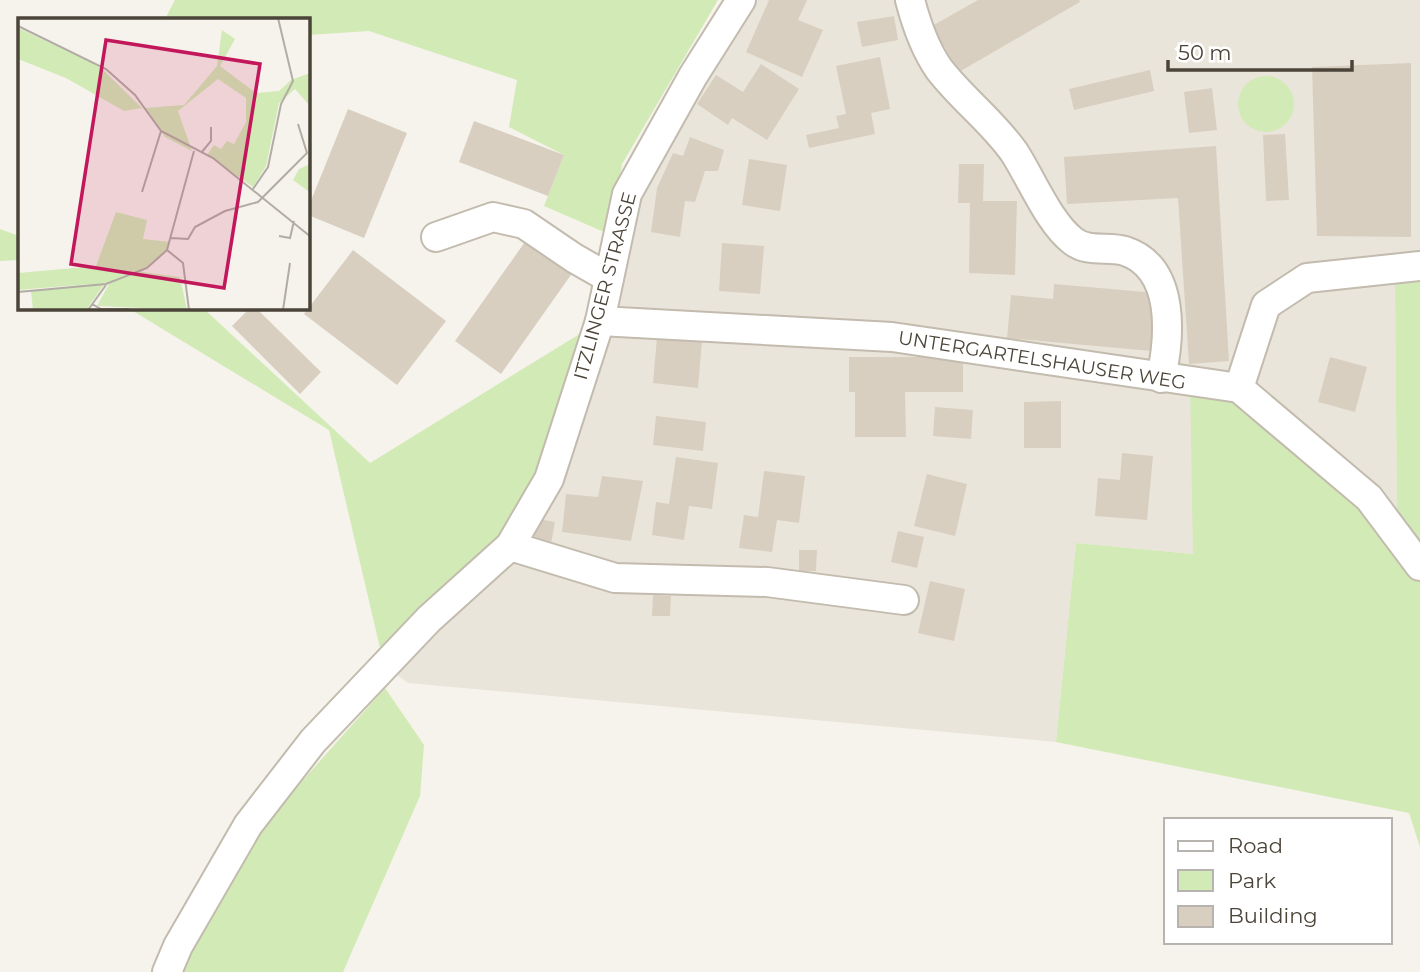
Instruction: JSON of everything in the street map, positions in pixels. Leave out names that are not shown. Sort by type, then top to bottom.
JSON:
[{"type":"street","name":"ITZLINGER STRASSE","points":[[167,972],[178,946],[248,825],[313,741],[429,619],[510,546],[549,479],[600,321],[627,194],[692,75],[741,0]]},
{"type":"street","points":[[910,0],[916,23],[939,68],[1013,150],[1052,217],[1073,242],[1082,246],[1124,251],[1143,262],[1153,274],[1165,296],[1168,316],[1166,356],[1161,378]]},
{"type":"street","points":[[436,237],[493,217],[524,224],[609,278]]},
{"type":"street","points":[[1417,562],[1369,498],[1239,388],[1266,305],[1307,278],[1420,266]]},
{"type":"street","name":"UNTERGARTELSHAUSER WEG","points":[[600,321],[892,337],[1239,388]]},
{"type":"street","points":[[510,546],[615,578],[767,582],[904,600]]},
{"type":"shaded area","points":[[750,0],[1420,0],[1420,258],[1395,266],[1397,522],[1193,554],[1076,543],[1056,742],[408,683],[384,665],[542,513],[638,194]]},
{"type":"green space","points":[[175,0],[718,0],[622,164],[611,235],[544,206],[564,155],[509,127],[517,80],[369,31],[310,35],[310,18],[166,18]]},
{"type":"green space","points":[[1266,76],[1277,78],[1286,84],[1292,93],[1292,115],[1286,124],[1277,130],[1266,132],[1255,130],[1246,124],[1240,115],[1238,104],[1240,93],[1246,84],[1255,78]]},
{"type":"green space","points":[[0,229],[18,236],[18,260],[0,261]]},
{"type":"green space","points":[[1420,276],[1420,556],[1397,522],[1395,283]]},
{"type":"green space","points":[[131,310],[205,310],[370,463],[591,327],[542,514],[384,665],[329,430]]},
{"type":"green space","points":[[1190,382],[1239,388],[1420,566],[1420,847],[1409,813],[1056,742],[1076,543],[1193,554]]},
{"type":"green space","points":[[385,688],[424,745],[420,796],[343,972],[177,972],[263,825]]},
{"type":"building","points":[[769,0],[807,0],[798,20],[823,30],[802,77],[746,52]]},
{"type":"building","points":[[978,0],[1080,2],[959,72],[932,26]]},
{"type":"building","points":[[894,16],[898,40],[862,47],[857,22]]},
{"type":"building","points":[[880,57],[890,109],[871,113],[875,134],[809,148],[806,135],[839,128],[836,116],[846,114],[836,66]]},
{"type":"building","points":[[1411,63],[1411,237],[1317,236],[1312,67]]},
{"type":"building","points":[[761,64],[799,89],[767,140],[732,118],[728,125],[697,104],[716,75],[743,92]]},
{"type":"building","points":[[1150,70],[1154,91],[1074,110],[1069,89]]},
{"type":"building","points":[[1212,88],[1217,130],[1189,133],[1184,92]]},
{"type":"building","points":[[348,109],[407,133],[364,238],[310,216],[310,203]]},
{"type":"building","points":[[474,121],[564,155],[548,196],[459,162]]},
{"type":"building","points":[[1285,134],[1289,200],[1266,201],[1263,135]]},
{"type":"building","points":[[690,137],[724,150],[718,171],[705,171],[695,202],[685,201],[680,237],[651,232],[657,188],[673,153],[683,156]]},
{"type":"building","points":[[1216,146],[1229,361],[1189,364],[1178,198],[1067,204],[1064,157]]},
{"type":"building","points":[[749,159],[787,165],[780,211],[742,205]]},
{"type":"building","points":[[959,164],[984,164],[983,201],[1017,201],[1015,275],[969,273],[970,203],[958,203]]},
{"type":"building","points":[[527,239],[573,272],[501,374],[455,341]]},
{"type":"building","points":[[722,243],[764,246],[760,294],[719,291]]},
{"type":"building","points":[[353,250],[446,321],[397,385],[304,314],[310,310],[310,306]]},
{"type":"building","points":[[1054,284],[1156,293],[1151,351],[1007,338],[1011,295],[1053,299]]},
{"type":"building","points":[[248,310],[258,310],[321,372],[300,394],[232,326]]},
{"type":"building","points":[[657,337],[702,341],[698,388],[653,383]]},
{"type":"building","points":[[849,357],[963,357],[963,392],[905,392],[906,437],[855,437],[855,392],[849,392]]},
{"type":"building","points":[[1330,357],[1367,367],[1355,412],[1318,402]]},
{"type":"building","points":[[1061,401],[1061,448],[1024,448],[1024,402]]},
{"type":"building","points":[[935,407],[973,410],[971,439],[933,436]]},
{"type":"building","points":[[656,416],[706,422],[703,451],[653,445]]},
{"type":"building","points":[[1122,453],[1153,456],[1147,520],[1095,516],[1098,478],[1120,480]]},
{"type":"building","points":[[676,457],[718,463],[712,509],[689,506],[684,540],[652,535],[656,502],[669,504]]},
{"type":"building","points":[[764,471],[805,476],[799,523],[777,520],[772,552],[739,548],[744,515],[758,517]]},
{"type":"building","points":[[927,474],[967,484],[955,536],[914,526]]},
{"type":"building","points":[[602,476],[643,481],[631,541],[562,532],[566,494],[598,497]]},
{"type":"building","points":[[538,519],[555,522],[551,543],[534,539]]},
{"type":"building","points":[[898,531],[924,537],[917,568],[891,562]]},
{"type":"building","points":[[799,550],[817,550],[816,571],[799,571]]},
{"type":"building","points":[[930,581],[965,589],[954,641],[918,633]]},
{"type":"building","points":[[653,595],[671,596],[670,616],[652,616]]}]
